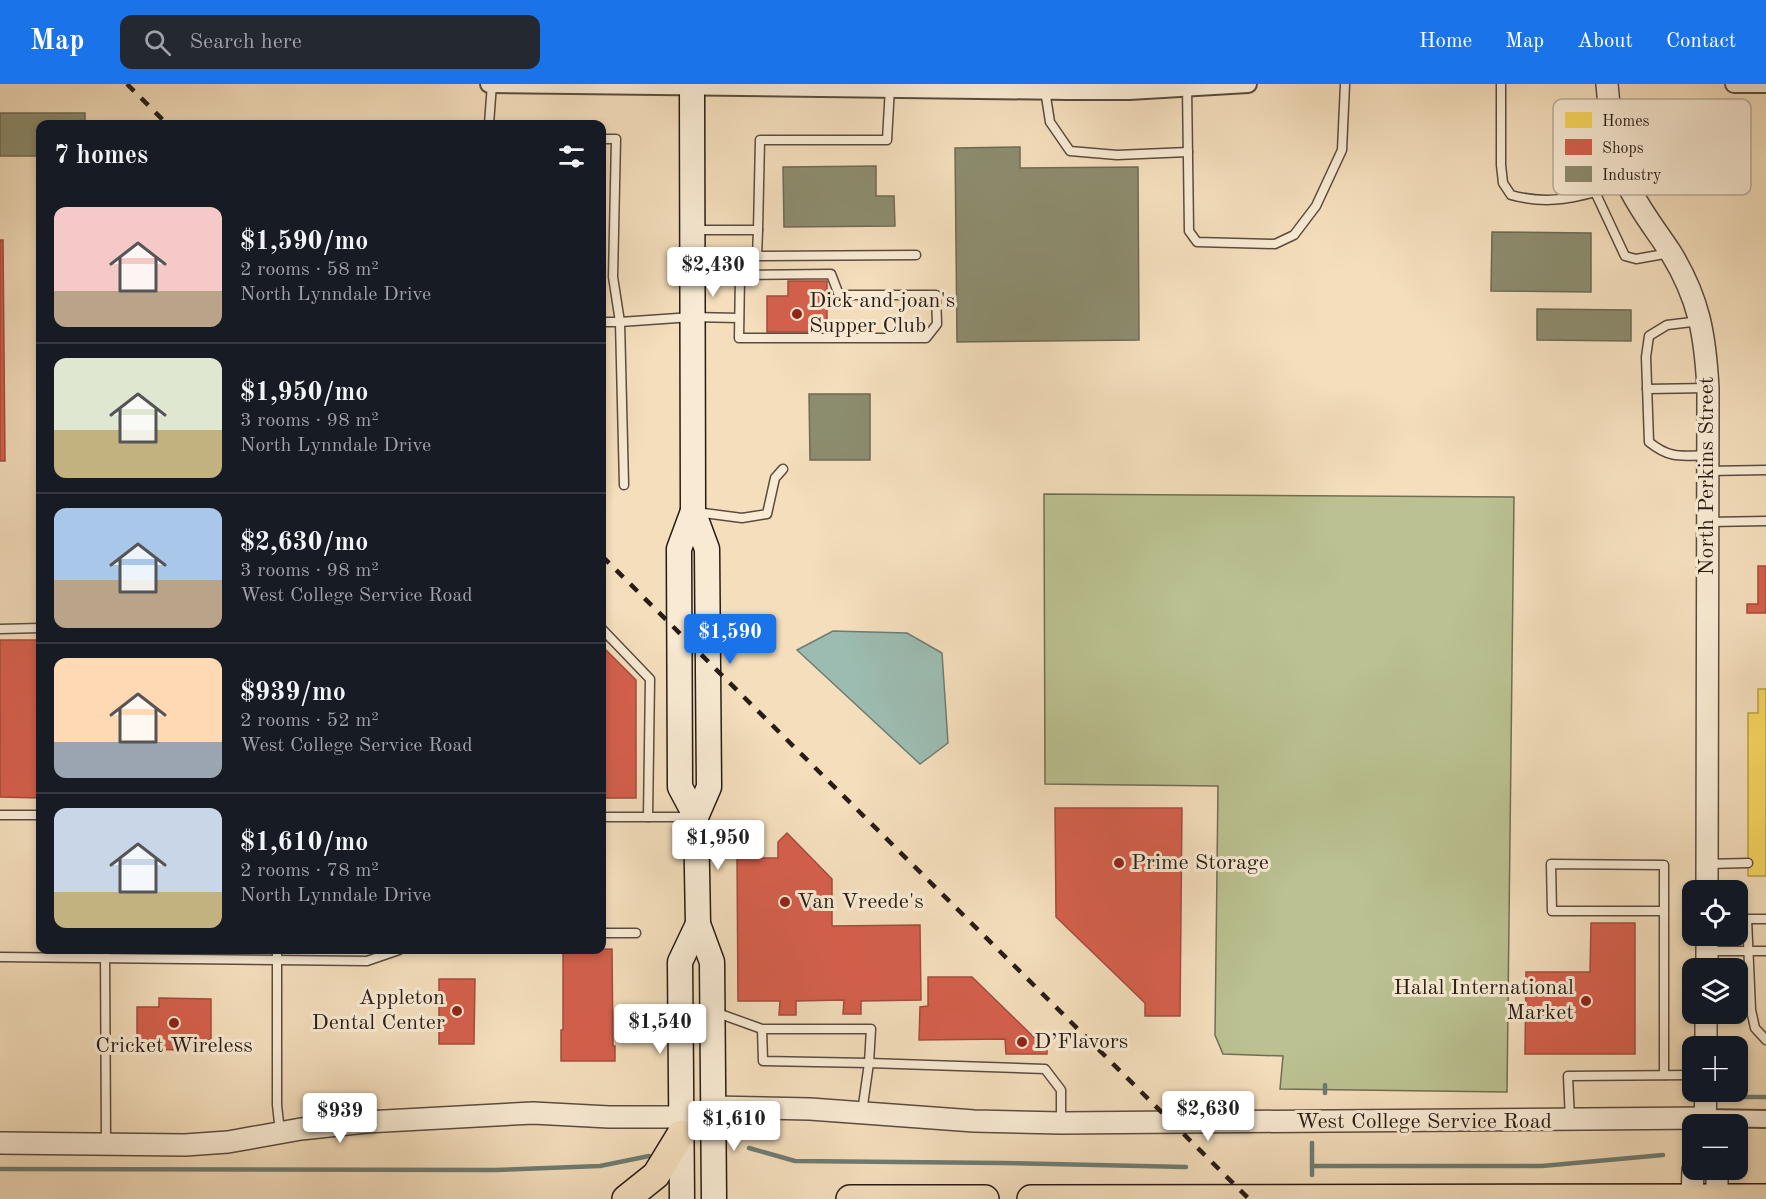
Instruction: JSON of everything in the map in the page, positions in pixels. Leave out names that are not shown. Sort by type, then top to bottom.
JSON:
[{"type":"main road","points":[[692,86],[693,511],[707,549],[709,675],[709,787],[696,817],[698,924],[712,962],[714,1199]]},
{"type":"main road","points":[[682,1199],[681,962],[698,924]]},
{"type":"main road","points":[[626,1199],[656,1175],[682,1125]]},
{"type":"main road","points":[[1031,1199],[1766,1198]]},
{"type":"main road","points":[[850,1199],[985,1199]]},
{"type":"street","points":[[490,84],[890,86],[1045,90],[1129,90],[1248,84]]},
{"type":"street","name":"North Perkins Street","points":[[1607,84],[1609,99]]},
{"type":"street","points":[[1734,84],[1766,84]]},
{"type":"street","name":"North Perkins Street","points":[[1635,195],[1688,283],[1701,321],[1706,356],[1708,388],[1707,880]]},
{"type":"street","name":"West College Service Road","points":[[712,1107],[810,1109],[974,1121],[1061,1123],[1570,1120],[1682,1122]]},
{"type":"street","points":[[0,1143],[185,1145],[228,1142],[280,1132],[366,1122],[521,1114],[609,1117],[682,1125]]},
{"type":"street","name":"West College Service Road","points":[[1748,1120],[1766,1119]]},
{"type":"street","points":[[1696,1180],[1705,1199]]},
{"type":"street","points":[[1705,1199],[1713,1180]]},
{"type":"lane","points":[[489,120],[490,84]]},
{"type":"lane","points":[[1193,86],[1188,152],[1189,231],[1197,242],[1275,244],[1294,235],[1316,206],[1342,150],[1345,84]]},
{"type":"lane","points":[[1501,84],[1501,165],[1503,183],[1511,195],[1527,200],[1564,201],[1585,195]]},
{"type":"lane","points":[[890,86],[886,140],[760,140],[757,256],[916,255]]},
{"type":"lane","points":[[1045,90],[1050,122],[1070,151],[1118,155],[1188,152]]},
{"type":"lane","points":[[606,139],[615,139],[613,277],[620,322],[624,485]]},
{"type":"lane","points":[[1596,195],[1625,256],[1636,260],[1671,253]]},
{"type":"lane","points":[[692,230],[758,230]]},
{"type":"lane","points":[[831,274],[839,295],[936,296],[937,324],[926,338],[739,338],[739,318],[740,275],[831,274]]},
{"type":"lane","points":[[606,322],[692,317],[739,318]]},
{"type":"lane","points":[[1701,321],[1667,325],[1649,336],[1646,357],[1649,442],[1662,452],[1707,463],[1766,470]]},
{"type":"lane","points":[[1647,389],[1708,388]]},
{"type":"lane","points":[[693,511],[742,518],[767,514],[775,478],[783,469]]},
{"type":"lane","points":[[1707,522],[1766,520]]},
{"type":"lane","points":[[0,629],[36,628]]},
{"type":"lane","points":[[606,633],[650,679],[648,817]]},
{"type":"lane","points":[[0,815],[36,815]]},
{"type":"lane","points":[[606,817],[696,817]]},
{"type":"lane","points":[[1707,864],[1748,863]]},
{"type":"lane","points":[[1664,911],[1552,911],[1551,864],[1664,865],[1664,911],[1664,1075]]},
{"type":"lane","points":[[1766,919],[1747,919],[1751,1011],[1755,1028],[1766,1040]]},
{"type":"lane","points":[[606,933],[636,933]]},
{"type":"lane","points":[[1707,952],[1766,951]]},
{"type":"lane","points":[[0,957],[105,954],[277,961],[367,961],[387,954]]},
{"type":"lane","points":[[105,954],[106,1144]]},
{"type":"lane","points":[[277,954],[277,1105],[280,1132]]},
{"type":"lane","points":[[680,1011],[712,1011],[762,1029],[870,1029],[869,1063],[862,1113]]},
{"type":"lane","points":[[762,1029],[763,1061],[1045,1069],[1061,1090],[1061,1123]]},
{"type":"lane","points":[[1570,1120],[1568,1076],[1682,1074]]},
{"type":"green space","points":[[1044,494],[1514,497],[1507,1092],[1280,1089],[1283,1056],[1223,1054],[1215,1035],[1218,786],[1045,784]]},
{"type":"water","points":[[833,631],[907,633],[942,653],[948,743],[920,764],[797,650]]},
{"type":"building: Homes","points":[[1758,689],[1766,689],[1766,876],[1748,876],[1748,713],[1758,713]]},
{"type":"building: Shops","points":[[0,240],[3,240],[5,461],[0,461]]},
{"type":"building: Shops","name":"Dick and joan's Supper Club","points":[[788,281],[827,281],[827,332],[767,332],[767,296],[788,296]]},
{"type":"building: Shops","points":[[1758,566],[1766,566],[1766,613],[1747,613],[1747,604],[1758,604]]},
{"type":"building: Shops","points":[[0,640],[36,640],[36,798],[0,797]]},
{"type":"building: Shops","points":[[606,650],[636,680],[636,798],[606,798]]},
{"type":"building: Shops","name":"Prime Storage","points":[[1055,808],[1182,808],[1180,1016],[1145,1016],[1145,1003],[1056,917]]},
{"type":"building: Shops","name":"Van Vreede's","points":[[787,833],[832,879],[832,926],[920,925],[921,1000],[861,1001],[861,1014],[843,1014],[844,1000],[796,1001],[796,1015],[779,1015],[780,1001],[738,1001],[737,858],[778,858],[778,842]]},
{"type":"building: Shops","points":[[1591,923],[1635,923],[1635,1054],[1525,1054],[1526,972],[1590,972]]},
{"type":"building: Shops","points":[[606,949],[612,949],[615,1061],[561,1061],[563,954],[606,954]]},
{"type":"building: Shops","points":[[928,977],[972,977],[1047,1050],[1047,1054],[1006,1054],[1005,1039],[919,1040],[920,1007],[928,1006]]},
{"type":"building: Shops","name":"Appleton Dental Center","points":[[439,979],[475,979],[474,1044],[439,1044]]},
{"type":"building: Shops","name":"Cricket Wireless","points":[[159,998],[211,999],[211,1040],[183,1039],[183,1050],[137,1049],[137,1007],[159,1007]]},
{"type":"building: Industry","points":[[0,113],[85,113],[85,120],[36,120],[36,156],[0,156]]},
{"type":"building: Industry","points":[[1020,147],[1020,168],[1138,167],[1139,340],[957,342],[955,148]]},
{"type":"building: Industry","points":[[876,166],[876,196],[894,196],[895,226],[784,227],[783,167]]},
{"type":"building: Industry","points":[[1492,232],[1591,233],[1591,292],[1491,291]]},
{"type":"building: Industry","points":[[1537,309],[1631,310],[1631,341],[1537,340]]},
{"type":"building: Industry","points":[[809,394],[870,394],[870,460],[810,460]]},
{"type":"waterway","points":[[1325,1085],[1325,1093]]},
{"type":"waterway","points":[[1748,1097],[1766,1097]]},
{"type":"waterway","points":[[1312,1143],[1312,1175]]},
{"type":"waterway","points":[[749,1148],[795,1161],[1186,1167]]},
{"type":"waterway","points":[[1312,1166],[1542,1166],[1663,1155]]},
{"type":"waterway","points":[[0,1169],[495,1170],[600,1166],[649,1156]]},
{"type":"railway","points":[[127,84],[163,120]]},
{"type":"railway","points":[[606,560],[1249,1199]]},
{"type":"place","name":"Dick and joan's Supper Club","points":[[797,314]]},
{"type":"place","name":"Prime Storage","points":[[1119,863]]},
{"type":"place","name":"Van Vreede's","points":[[785,902]]},
{"type":"place","name":"Halal International Market","points":[[1586,1001]]},
{"type":"place","name":"Appleton Dental Center","points":[[457,1011]]},
{"type":"place","name":"Cricket Wireless","points":[[174,1023]]},
{"type":"place","name":"D’Flavors","points":[[1022,1042]]}]
